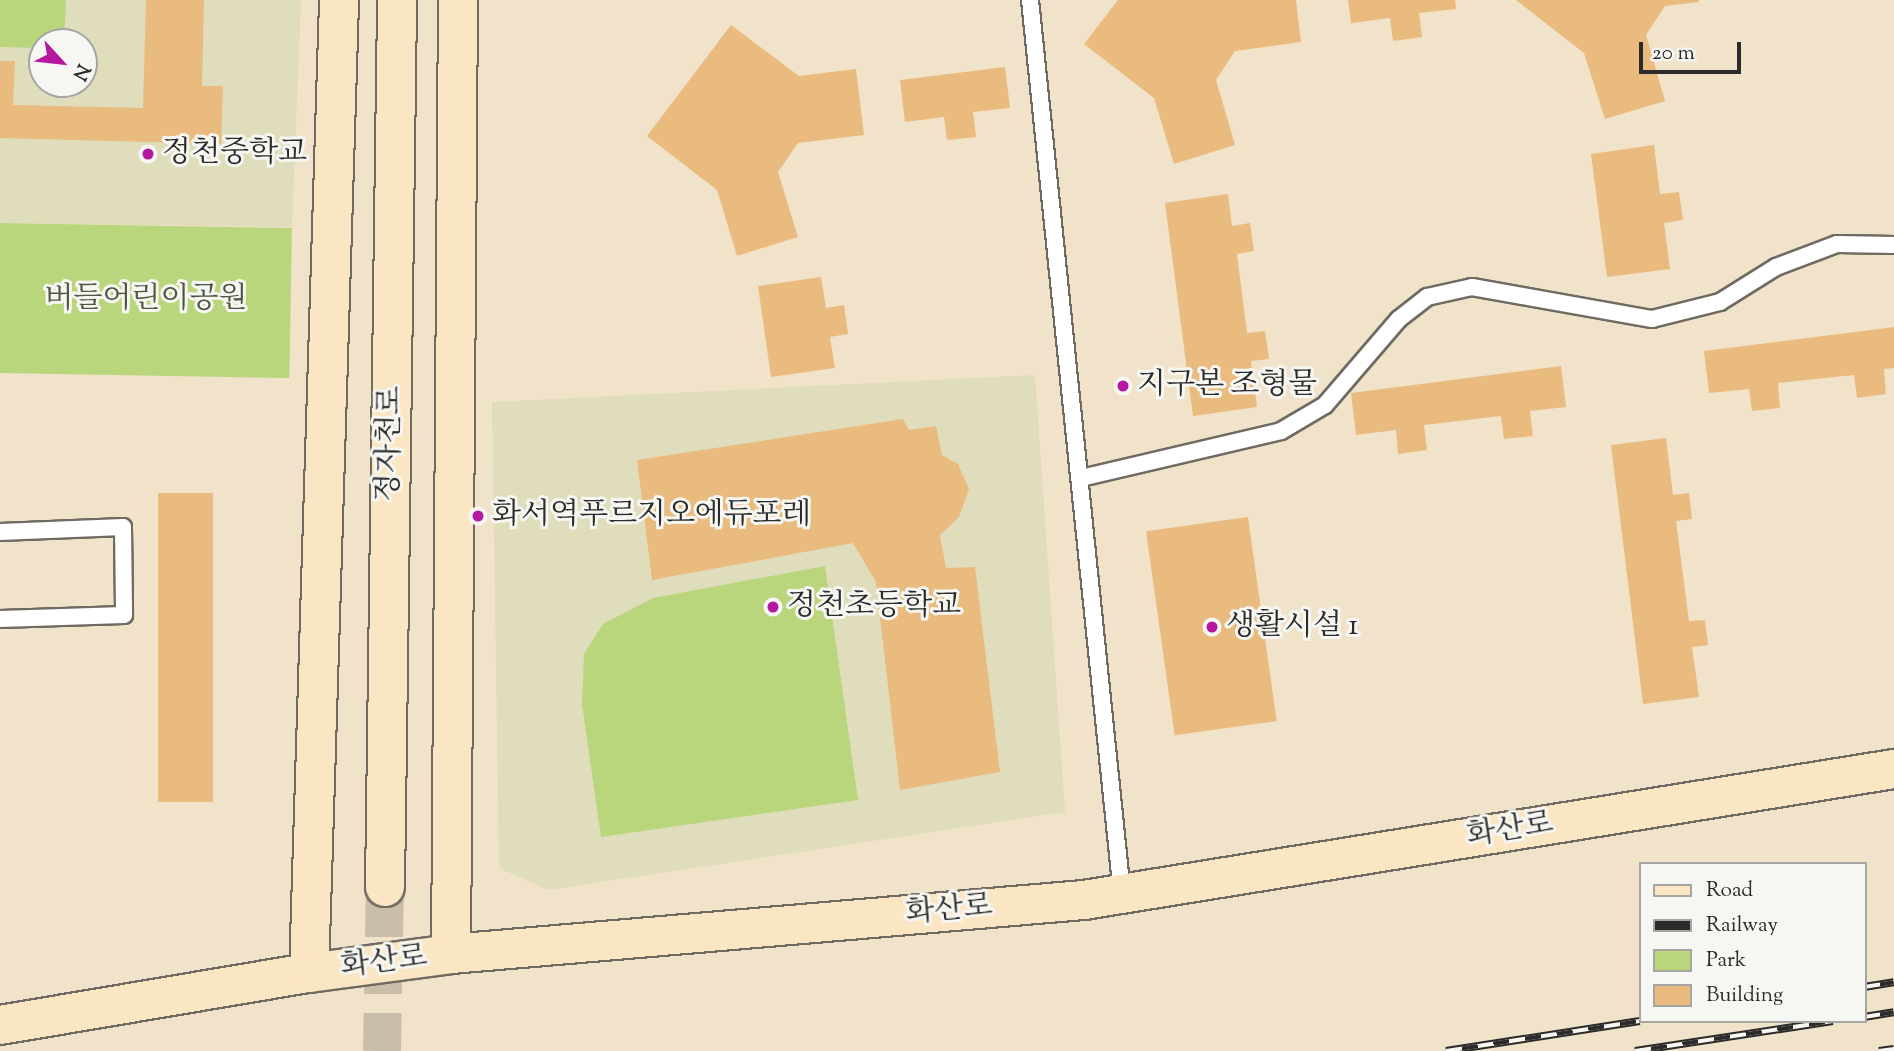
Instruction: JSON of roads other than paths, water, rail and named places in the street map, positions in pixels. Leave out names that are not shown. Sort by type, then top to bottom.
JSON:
[{"type":"street","points":[[309,973],[339,0]]},
{"type":"street","name":"정자천로","points":[[385,887],[397,0]]},
{"type":"street","points":[[451,954],[458,0]]},
{"type":"street","name":"화산로","points":[[0,1025],[309,973],[451,954],[1122,894],[1894,769]]},
{"type":"lane","points":[[1030,0],[1122,894]]},
{"type":"lane","points":[[1081,478],[1281,431],[1325,405],[1399,319],[1427,297],[1472,287],[1652,319],[1720,302],[1776,267],[1837,244],[1894,245]]},
{"type":"lane","points":[[0,532],[124,527],[124,615],[0,619]]},
{"type":"tunnel","points":[[382,1051],[385,887]]},
{"type":"railway","points":[[1866,987],[1894,982]]},
{"type":"railway","points":[[1866,1017],[1894,1012]]},
{"type":"railway","points":[[1446,1051],[1638,1021]]},
{"type":"railway","points":[[1635,1051],[1820,1023]]},
{"type":"railway","points":[[1879,1051],[1894,1049]]},
{"type":"place","name":"정천중학교","points":[[148,154]]},
{"type":"place","name":"지구본 조형물","points":[[1123,386]]},
{"type":"place","name":"화서역푸르지오에듀포레","points":[[478,516]]},
{"type":"place","name":"정천초등학교","points":[[773,607]]},
{"type":"place","name":"생활시설 1","points":[[1212,627]]},
{"type":"park label","name":"버들어린이공원","points":[[146,300]]}]
